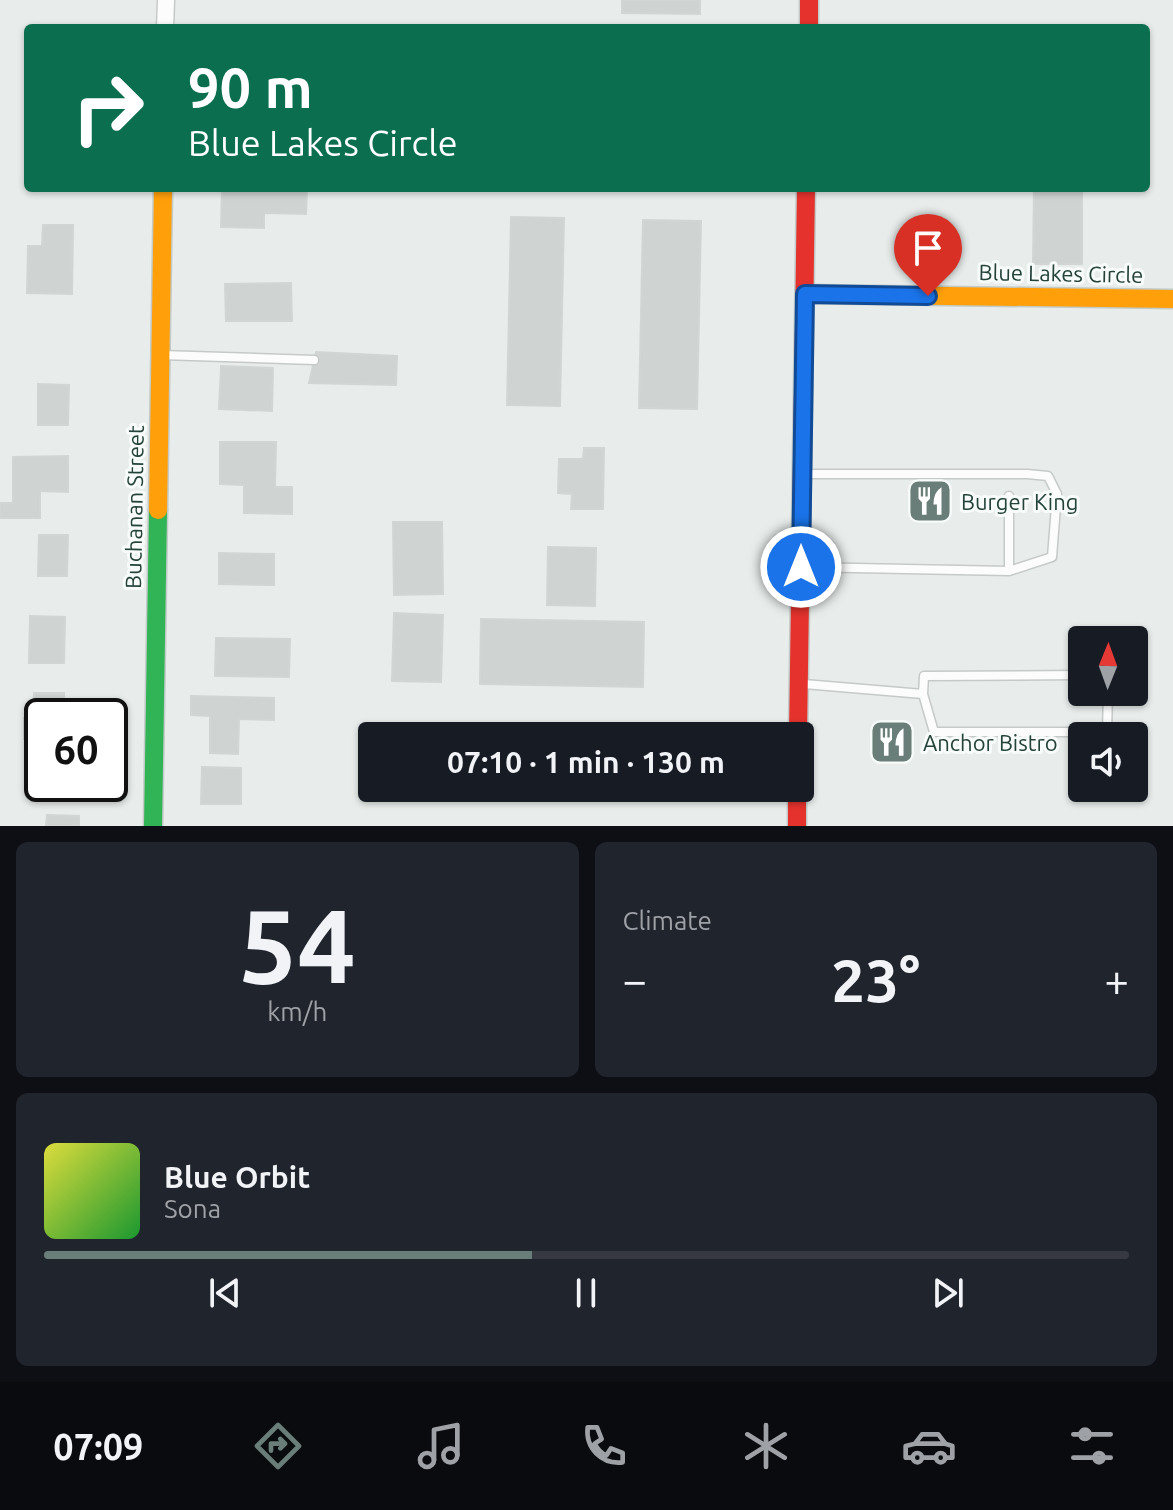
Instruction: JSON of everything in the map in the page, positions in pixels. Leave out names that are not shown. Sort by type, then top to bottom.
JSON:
[{"type":"street","points":[[165,24],[166,0]]},
{"type":"street","points":[[809,0],[809,24]]},
{"type":"street","name":"Buchanan Street","points":[[153,826],[163,192]]},
{"type":"street","points":[[798,722],[805,294],[802,192]]},
{"type":"street","name":"Blue Lakes Circle","points":[[805,294],[1173,299]]},
{"type":"street","points":[[797,802],[797,826]]},
{"type":"lane","points":[[160,355],[314,360]]},
{"type":"lane","points":[[801,474],[1048,476],[1057,494],[1052,557],[1009,571],[801,567]]},
{"type":"lane","points":[[1009,496],[1009,571]]},
{"type":"lane","points":[[1068,675],[924,676],[923,694],[934,732],[1107,732],[1108,706]]},
{"type":"lane","points":[[799,683],[923,694]]},
{"type":"building","points":[[622,0],[700,0],[700,14],[622,13]]},
{"type":"building","points":[[222,192],[307,192],[306,214],[264,213],[264,228],[221,227]]},
{"type":"building","points":[[1034,192],[1082,192],[1082,264],[1033,264]]},
{"type":"building","points":[[511,217],[564,218],[560,406],[507,405]]},
{"type":"building","points":[[643,220],[701,221],[697,409],[639,408]]},
{"type":"building","points":[[43,225],[73,225],[72,294],[27,293],[28,246],[42,246]]},
{"type":"building","points":[[291,283],[292,321],[226,321],[225,284]]},
{"type":"building","points":[[316,352],[397,356],[396,385],[309,383]]},
{"type":"building","points":[[221,366],[273,368],[272,411],[219,409]]},
{"type":"building","points":[[38,384],[69,385],[68,425],[38,425]]},
{"type":"building","points":[[220,442],[276,442],[275,487],[292,487],[292,514],[244,513],[244,485],[220,484]]},
{"type":"building","points":[[584,448],[604,448],[603,509],[571,509],[572,494],[558,493],[559,459],[583,459]]},
{"type":"building","points":[[68,456],[68,492],[40,491],[40,518],[0,518],[0,503],[13,503],[13,457]]},
{"type":"building","points":[[393,522],[442,522],[443,594],[394,595]]},
{"type":"building","points":[[39,535],[68,535],[67,576],[38,576]]},
{"type":"building","points":[[548,547],[596,548],[595,606],[547,605]]},
{"type":"building","points":[[219,553],[274,554],[274,585],[219,584]]},
{"type":"building","points":[[394,613],[443,615],[441,682],[392,681]]},
{"type":"building","points":[[30,616],[65,617],[64,663],[29,663]]},
{"type":"building","points":[[481,619],[644,622],[643,687],[480,684]]},
{"type":"building","points":[[216,638],[290,639],[289,677],[215,676]]},
{"type":"building","points":[[34,693],[64,693],[64,698],[34,698]]},
{"type":"building","points":[[191,696],[274,698],[274,720],[239,719],[238,754],[210,753],[210,716],[191,715]]},
{"type":"building","points":[[202,767],[241,768],[241,804],[201,804]]},
{"type":"building","points":[[47,815],[79,816],[79,826],[46,826]]},
{"type":"traffic: fast","points":[[153,826],[158,510]]},
{"type":"traffic: slow","points":[[158,510],[163,192]]},
{"type":"traffic: slow","points":[[805,294],[1173,299]]},
{"type":"traffic: jam","points":[[809,0],[809,24]]},
{"type":"traffic: jam","points":[[798,722],[806,192]]},
{"type":"traffic: jam","points":[[797,802],[797,826]]},
{"type":"place","name":"Burger King","points":[[930,501]]},
{"type":"place","name":"Anchor Bistro","points":[[892,742]]},
{"type":"route","points":[[801,567],[805,294],[928,296]]}]
